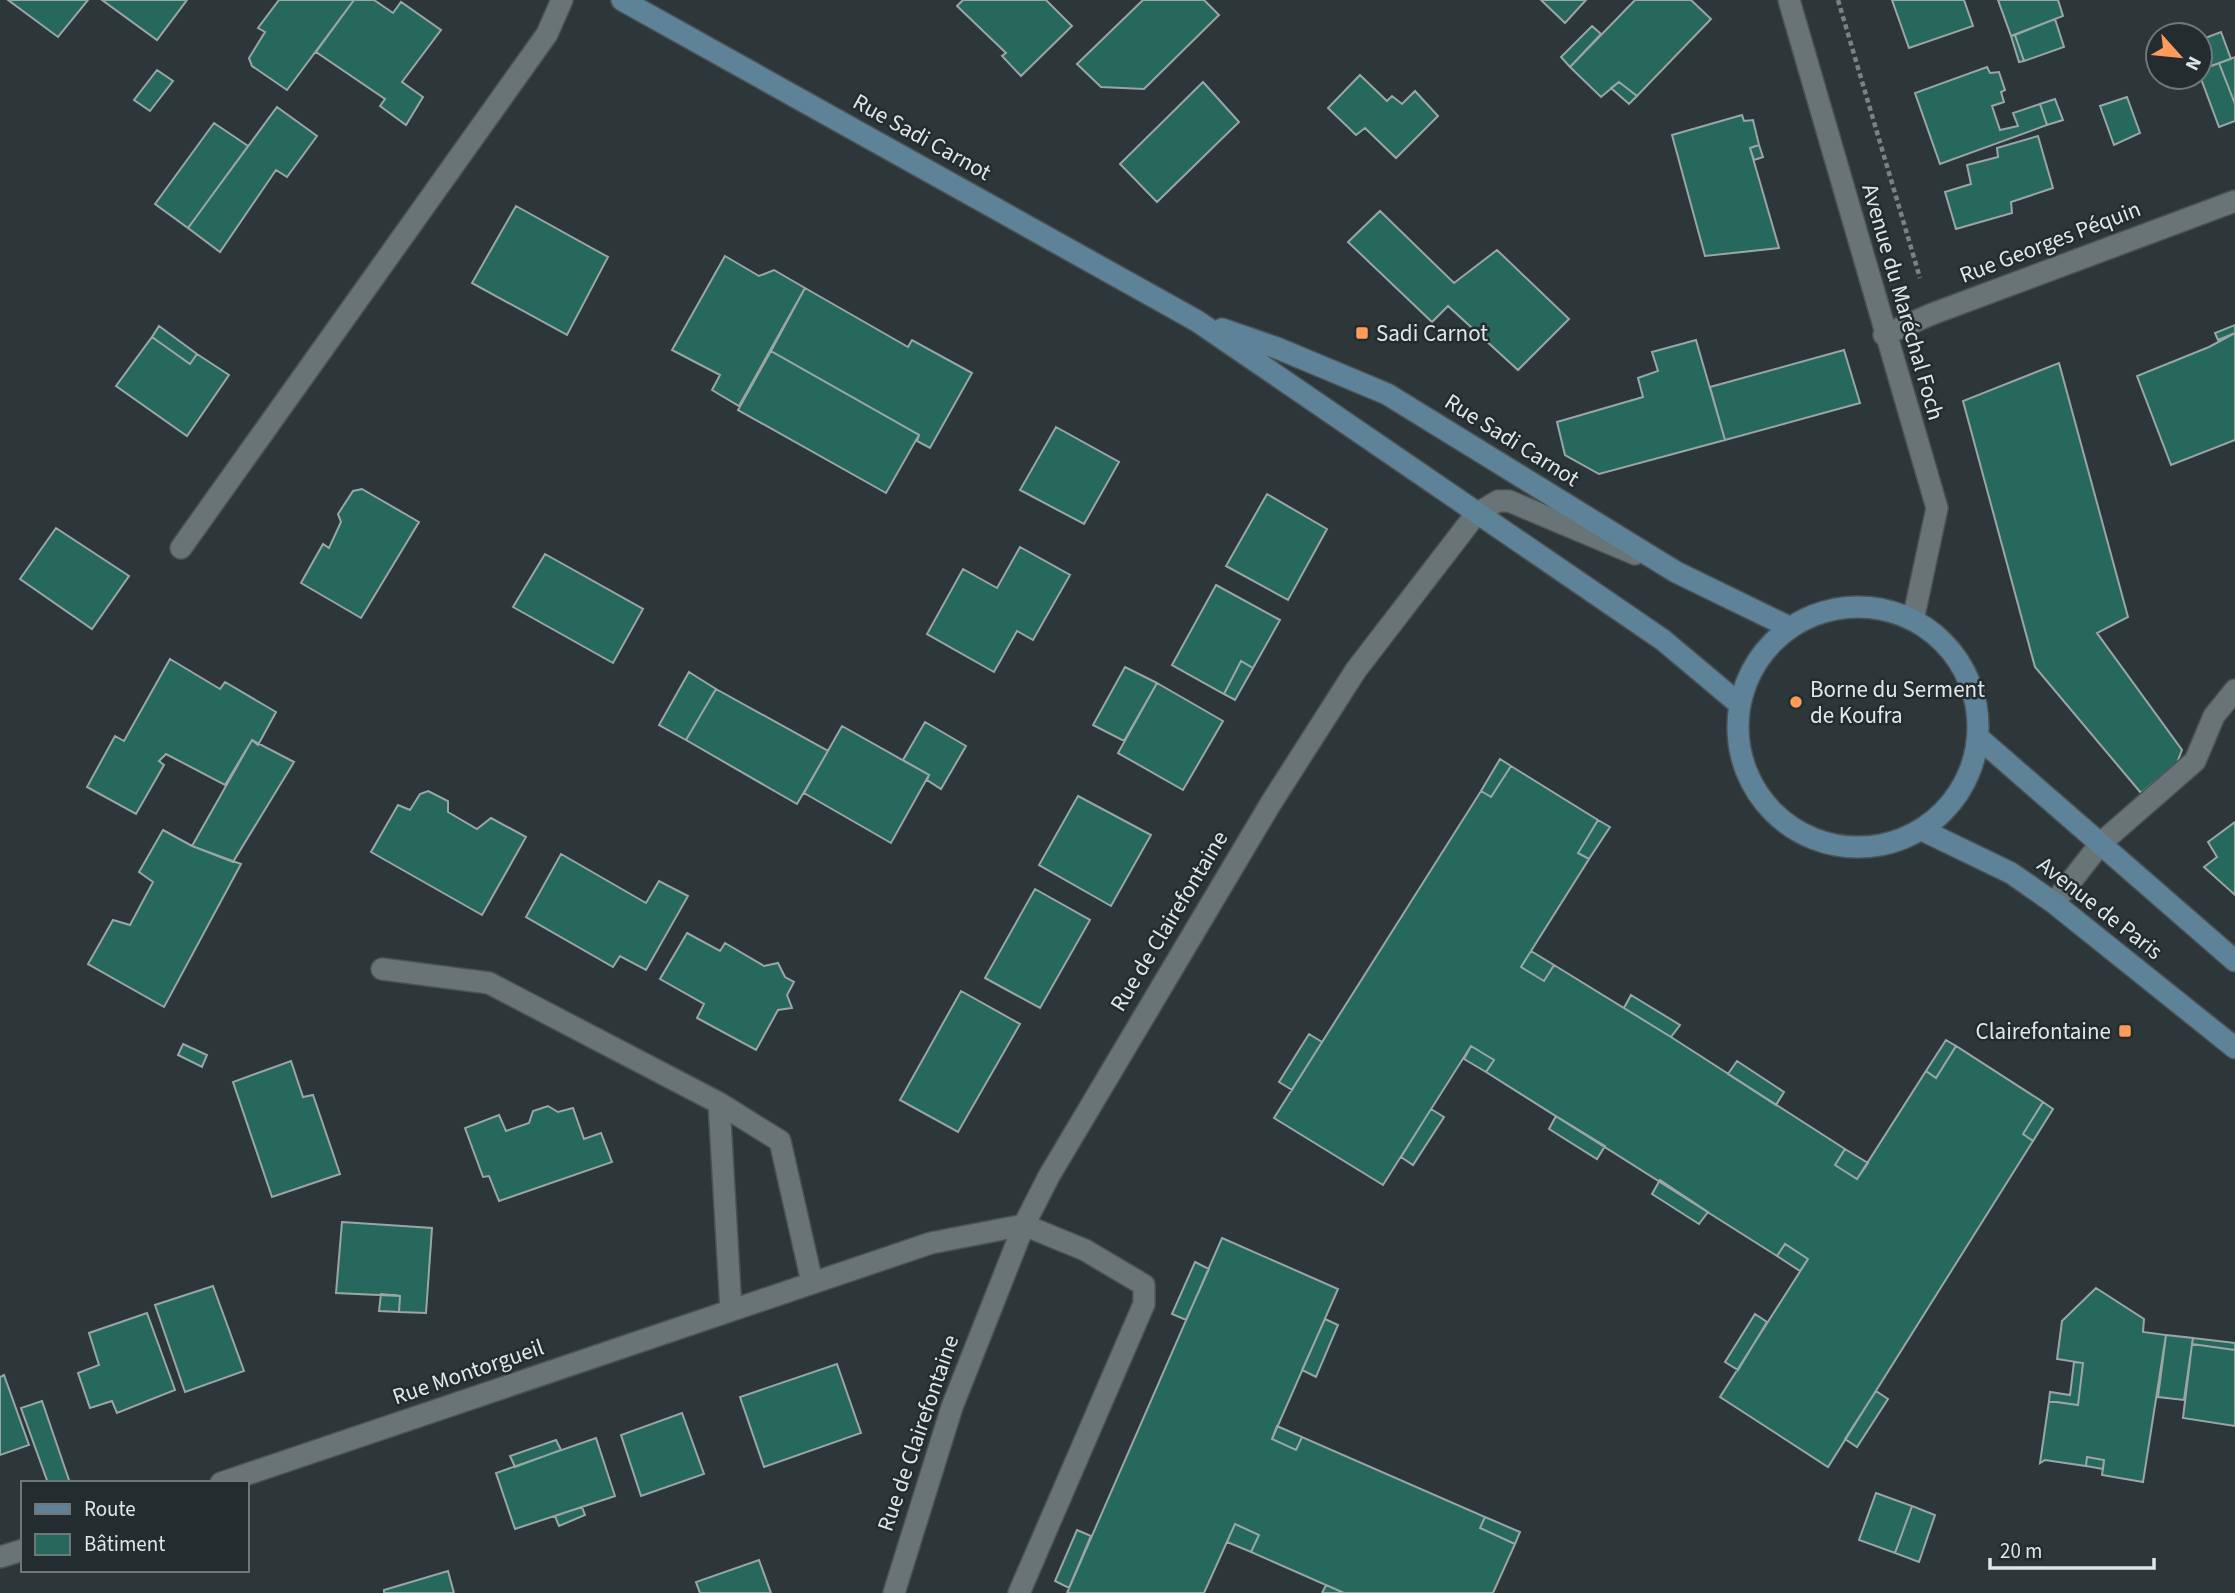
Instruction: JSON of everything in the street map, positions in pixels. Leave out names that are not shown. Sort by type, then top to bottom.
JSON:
[{"type":"main road","name":"Rue Sadi Carnot","points":[[622,0],[1197,321],[1663,640],[1738,703]]},
{"type":"main road","name":"Rue Sadi Carnot","points":[[1197,321],[1277,348],[1387,394],[1676,572],[1789,627]]},
{"type":"main road","points":[[1866,606],[1913,620],[1939,637],[1965,669],[1978,708],[1980,739],[1966,781],[1947,809],[1922,830],[1886,845],[1850,848],[1813,840],[1781,821],[1755,792],[1741,758],[1735,731],[1738,703],[1744,685],[1763,653],[1789,627],[1825,610],[1866,606]]},
{"type":"main road","name":"Avenue de Paris","points":[[1980,739],[2235,961]]},
{"type":"main road","name":"Avenue de Paris","points":[[1922,830],[2011,873],[2054,903],[2235,1048]]},
{"type":"street","points":[[181,548],[547,34],[562,0]]},
{"type":"street","name":"Avenue du Maréchal Foch","points":[[1789,0],[1884,335],[1937,508],[1913,620]]},
{"type":"street","name":"Rue Georges Péquin","points":[[1884,335],[1932,314],[2235,201]]},
{"type":"street","name":"Rue de Clairefontaine","points":[[894,1593],[904,1553],[952,1407],[1024,1225],[1098,1089],[1278,792],[1356,670],[1476,514],[1498,500],[1509,501],[1676,572]]},
{"type":"street","points":[[2054,903],[2101,844],[2194,761],[2214,716],[2235,690]]},
{"type":"street","points":[[382,969],[489,983],[719,1103],[780,1141],[812,1282]]},
{"type":"street","points":[[719,1103],[732,1310]]},
{"type":"street","points":[[1019,1593],[1144,1304],[1144,1285],[1127,1272],[1024,1225]]},
{"type":"street","name":"Rue Montorgueil","points":[[226,1481],[931,1242],[1024,1225]]},
{"type":"street","points":[[0,1557],[21,1551]]},
{"type":"path","points":[[1838,0],[1932,314]]},
{"type":"building","points":[[8,0],[88,0],[58,37]]},
{"type":"building","points":[[102,0],[187,0],[157,40]]},
{"type":"building","points":[[279,0],[354,0],[287,90],[252,66],[249,58],[265,32],[258,28]]},
{"type":"building","points":[[354,0],[374,0],[393,13],[401,2],[441,30],[402,82],[423,97],[406,125],[380,106],[385,99],[316,52]]},
{"type":"building","points":[[963,0],[1046,0],[1072,26],[1021,76],[1002,56],[1006,53],[957,6]]},
{"type":"building","points":[[1143,0],[1204,0],[1219,15],[1144,89],[1101,87],[1077,64]]},
{"type":"building","points":[[1541,0],[1586,0],[1565,23]]},
{"type":"building","points":[[1635,0],[1691,0],[1711,19],[1637,96],[1619,82],[1601,97],[1570,67]]},
{"type":"building","points":[[1892,0],[1964,0],[1973,26],[1909,48]]},
{"type":"building","points":[[1998,0],[2058,0],[2063,16],[2011,36]]},
{"type":"building","points":[[2055,19],[2064,47],[2024,61],[2015,35]]},
{"type":"building","points":[[1592,26],[1601,34],[1570,67],[1561,57]]},
{"type":"building","points":[[2221,32],[2231,59],[2214,65],[2214,35]]},
{"type":"building","points":[[2015,35],[2024,61],[2019,62],[2011,36]]},
{"type":"building","points":[[2235,57],[2235,104],[2219,63]]},
{"type":"building","points":[[2219,63],[2235,104],[2235,121],[2219,127],[2206,91],[2214,91],[2214,65]]},
{"type":"building","points":[[1987,67],[1990,73],[1999,72],[2005,90],[2001,92],[2004,102],[1992,106],[2000,130],[2018,126],[2013,113],[2040,104],[2047,125],[1940,164],[1915,93]]},
{"type":"building","points":[[157,70],[173,81],[150,111],[134,100]]},
{"type":"building","points":[[1360,75],[1387,101],[1392,96],[1402,104],[1415,91],[1438,116],[1396,158],[1365,128],[1356,135],[1328,108]]},
{"type":"building","points":[[1203,82],[1239,122],[1157,202],[1120,164]]},
{"type":"building","points":[[1619,82],[1637,96],[1629,104],[1611,88]]},
{"type":"building","points":[[2127,97],[2140,133],[2114,145],[2100,106]]},
{"type":"building","points":[[2055,99],[2063,120],[2047,125],[2040,104]]},
{"type":"building","points":[[277,107],[317,136],[287,177],[276,170],[220,252],[188,228]]},
{"type":"building","points":[[1742,115],[1744,121],[1753,120],[1759,145],[1750,148],[1779,248],[1705,256],[1672,135]]},
{"type":"building","points":[[214,123],[248,146],[188,228],[155,204]]},
{"type":"building","points":[[2038,136],[2053,188],[2011,202],[2012,213],[1956,229],[1945,192],[1971,184],[1967,165],[1998,157],[1997,148]]},
{"type":"building","points":[[1759,145],[1763,157],[1754,160],[1750,148]]},
{"type":"building","points":[[516,206],[608,257],[567,335],[472,283]]},
{"type":"building","points":[[1380,211],[1454,283],[1497,250],[1569,319],[1518,370],[1448,306],[1432,322],[1348,242]]},
{"type":"building","points":[[725,256],[759,276],[774,270],[805,288],[739,406],[712,390],[720,375],[672,350]]},
{"type":"building","points":[[805,288],[908,347],[912,340],[972,373],[930,448],[917,441],[919,435],[771,351]]},
{"type":"building","points":[[2235,325],[2235,333],[2218,340],[2215,333]]},
{"type":"building","points":[[159,326],[197,354],[190,364],[152,337]]},
{"type":"building","points":[[2235,333],[2235,440],[2171,465],[2137,376],[2209,347]]},
{"type":"building","points":[[152,337],[190,364],[197,354],[229,375],[187,436],[116,386]]},
{"type":"building","points":[[1696,340],[1725,440],[1599,474],[1565,455],[1557,422],[1643,397],[1638,378],[1658,371],[1652,352]]},
{"type":"building","points":[[1844,350],[1860,403],[1725,440],[1710,387]]},
{"type":"building","points":[[771,351],[919,435],[886,493],[738,410]]},
{"type":"building","points":[[2059,363],[2128,617],[2097,633],[2182,750],[2177,763],[2141,793],[2035,667],[1963,401]]},
{"type":"building","points":[[1056,427],[1119,462],[1084,524],[1020,490]]},
{"type":"building","points":[[362,489],[419,522],[361,618],[301,583],[323,544],[329,548],[341,522],[338,514],[353,491]]},
{"type":"building","points":[[1267,494],[1327,529],[1288,600],[1226,566]]},
{"type":"building","points":[[56,528],[129,576],[92,629],[20,579]]},
{"type":"building","points":[[1020,547],[1070,575],[1033,640],[1017,631],[994,672],[927,634],[963,569],[997,588]]},
{"type":"building","points":[[545,554],[643,609],[613,663],[513,607]]},
{"type":"building","points":[[1216,585],[1280,620],[1253,668],[1241,661],[1224,694],[1172,665]]},
{"type":"building","points":[[170,659],[220,689],[225,682],[276,712],[258,745],[252,740],[225,785],[166,754],[159,761],[164,765],[136,814],[87,787],[115,736],[124,741]]},
{"type":"building","points":[[1241,661],[1253,668],[1235,700],[1224,694]]},
{"type":"building","points":[[1125,667],[1157,683],[1124,741],[1093,725]]},
{"type":"building","points":[[689,672],[716,689],[686,740],[659,725]]},
{"type":"building","points":[[1157,683],[1223,721],[1183,790],[1118,753]]},
{"type":"building","points":[[716,689],[828,751],[797,804],[686,740]]},
{"type":"building","points":[[925,722],[966,746],[941,789],[927,780],[929,775],[903,760]]},
{"type":"building","points":[[842,726],[929,775],[891,843],[804,793]]},
{"type":"building","points":[[252,740],[294,762],[233,862],[192,846]]},
{"type":"building","points":[[1500,759],[1511,766],[1491,797],[1481,791]]},
{"type":"building","points":[[1511,766],[1598,820],[1578,853],[1589,859],[1521,967],[1544,981],[1554,965],[1671,1037],[1845,1149],[1835,1165],[1857,1179],[1926,1071],[1936,1078],[1956,1046],[2043,1102],[2023,1134],[2033,1141],[1828,1467],[1720,1397],[1808,1259],[1785,1244],[1777,1256],[1486,1072],[1494,1060],[1471,1046],[1383,1185],[1274,1118],[1481,791],[1491,797]]},
{"type":"building","points":[[428,791],[448,801],[448,812],[477,829],[491,818],[526,837],[482,915],[371,852],[398,805],[410,810],[420,794]]},
{"type":"building","points":[[1078,796],[1151,835],[1111,906],[1039,865]]},
{"type":"building","points":[[1598,820],[1610,827],[1589,859],[1578,853]]},
{"type":"building","points":[[2235,822],[2235,895],[2204,867],[2217,857],[2208,842]]},
{"type":"building","points":[[163,830],[192,846],[241,864],[164,1007],[88,964],[113,920],[130,925],[153,882],[139,872]]},
{"type":"building","points":[[561,854],[646,903],[659,881],[688,896],[646,970],[620,956],[613,967],[526,917]]},
{"type":"building","points":[[1035,889],[1090,920],[1040,1008],[985,978]]},
{"type":"building","points":[[687,933],[720,951],[725,943],[764,966],[778,963],[785,977],[794,982],[787,995],[792,1008],[778,1010],[756,1050],[697,1018],[704,1004],[660,979]]},
{"type":"building","points":[[1531,951],[1554,965],[1544,981],[1521,967]]},
{"type":"building","points":[[961,991],[1020,1024],[958,1132],[900,1100]]},
{"type":"building","points":[[1631,995],[1680,1025],[1671,1037],[1624,1008]]},
{"type":"building","points":[[1309,1034],[1322,1042],[1292,1090],[1279,1082]]},
{"type":"building","points":[[1946,1040],[1956,1046],[1936,1078],[1926,1071]]},
{"type":"building","points":[[183,1044],[207,1055],[202,1067],[178,1055]]},
{"type":"building","points":[[1471,1046],[1494,1060],[1486,1072],[1464,1059]]},
{"type":"building","points":[[291,1061],[303,1097],[313,1095],[340,1174],[272,1197],[233,1082]]},
{"type":"building","points":[[1737,1061],[1784,1092],[1776,1105],[1728,1074]]},
{"type":"building","points":[[2043,1102],[2053,1109],[2033,1141],[2023,1134]]},
{"type":"building","points":[[548,1106],[558,1112],[573,1108],[584,1139],[601,1133],[612,1162],[499,1201],[489,1176],[483,1177],[465,1128],[499,1115],[506,1131],[529,1123],[533,1111]]},
{"type":"building","points":[[1431,1109],[1444,1117],[1413,1165],[1401,1157]]},
{"type":"building","points":[[1556,1116],[1605,1146],[1597,1159],[1549,1129]]},
{"type":"building","points":[[1845,1149],[1868,1163],[1857,1179],[1835,1165]]},
{"type":"building","points":[[1660,1180],[1708,1212],[1699,1224],[1652,1194]]},
{"type":"building","points":[[342,1222],[432,1228],[426,1313],[399,1312],[400,1296],[336,1293]]},
{"type":"building","points":[[1222,1238],[1338,1289],[1272,1439],[1296,1450],[1302,1437],[1485,1517],[1480,1528],[1515,1544],[1493,1593],[1344,1593],[1251,1552],[1259,1535],[1235,1524],[1204,1593],[1067,1593]]},
{"type":"building","points":[[1785,1244],[1808,1259],[1800,1271],[1777,1256]]},
{"type":"building","points":[[1195,1262],[1209,1269],[1186,1320],[1172,1314]]},
{"type":"building","points":[[213,1286],[244,1371],[185,1392],[155,1305]]},
{"type":"building","points":[[2096,1288],[2144,1319],[2143,1332],[2166,1335],[2143,1482],[2102,1475],[2104,1460],[2087,1457],[2086,1466],[2045,1460],[2040,1463],[2049,1401],[2078,1405],[2083,1363],[2057,1359],[2062,1321]]},
{"type":"building","points":[[381,1294],[400,1296],[399,1312],[379,1311]]},
{"type":"building","points":[[147,1313],[175,1390],[117,1413],[112,1401],[90,1408],[78,1373],[99,1365],[89,1333]]},
{"type":"building","points":[[1755,1314],[1767,1322],[1738,1370],[1725,1362]]},
{"type":"building","points":[[1325,1319],[1338,1325],[1316,1377],[1302,1370]]},
{"type":"building","points":[[2166,1335],[2193,1338],[2184,1400],[2158,1397]]},
{"type":"building","points":[[2193,1338],[2235,1343],[2235,1350],[2192,1344]]},
{"type":"building","points":[[2192,1344],[2235,1350],[2235,1426],[2183,1418]]},
{"type":"building","points":[[2074,1362],[2083,1363],[2078,1405],[2049,1401],[2050,1392],[2070,1395]]},
{"type":"building","points":[[837,1364],[861,1433],[764,1467],[740,1397]]},
{"type":"building","points":[[4,1375],[29,1445],[0,1455],[0,1377]]},
{"type":"building","points":[[1876,1391],[1888,1399],[1857,1447],[1845,1439]]},
{"type":"building","points":[[42,1401],[69,1481],[47,1481],[21,1408]]},
{"type":"building","points":[[682,1413],[704,1474],[641,1496],[621,1435]]},
{"type":"building","points":[[1277,1426],[1302,1437],[1296,1450],[1272,1439]]},
{"type":"building","points":[[596,1438],[615,1496],[515,1529],[496,1473]]},
{"type":"building","points":[[556,1440],[561,1450],[515,1467],[510,1456]]},
{"type":"building","points":[[2087,1457],[2104,1460],[2103,1469],[2086,1466]]},
{"type":"building","points":[[1876,1493],[1912,1506],[1895,1553],[1859,1540]]},
{"type":"building","points":[[1912,1506],[1935,1515],[1919,1562],[1895,1553]]},
{"type":"building","points":[[582,1507],[585,1515],[559,1526],[555,1516]]},
{"type":"building","points":[[1485,1517],[1520,1532],[1515,1544],[1480,1528]]},
{"type":"building","points":[[1235,1524],[1259,1535],[1251,1552],[1227,1542]]},
{"type":"building","points":[[1077,1530],[1091,1536],[1069,1588],[1055,1581]]},
{"type":"building","points":[[759,1560],[771,1593],[700,1593],[696,1582]]},
{"type":"building","points":[[448,1571],[454,1593],[384,1593],[384,1590]]},
{"type":"building","points":[[1326,1585],[1344,1593],[1322,1593]]},
{"type":"place","name":"Sadi Carnot","points":[[1362,333]]},
{"type":"place","name":"Borne du Serment de Koufra","points":[[1796,702]]},
{"type":"place","name":"Clairefontaine","points":[[2125,1031]]}]
